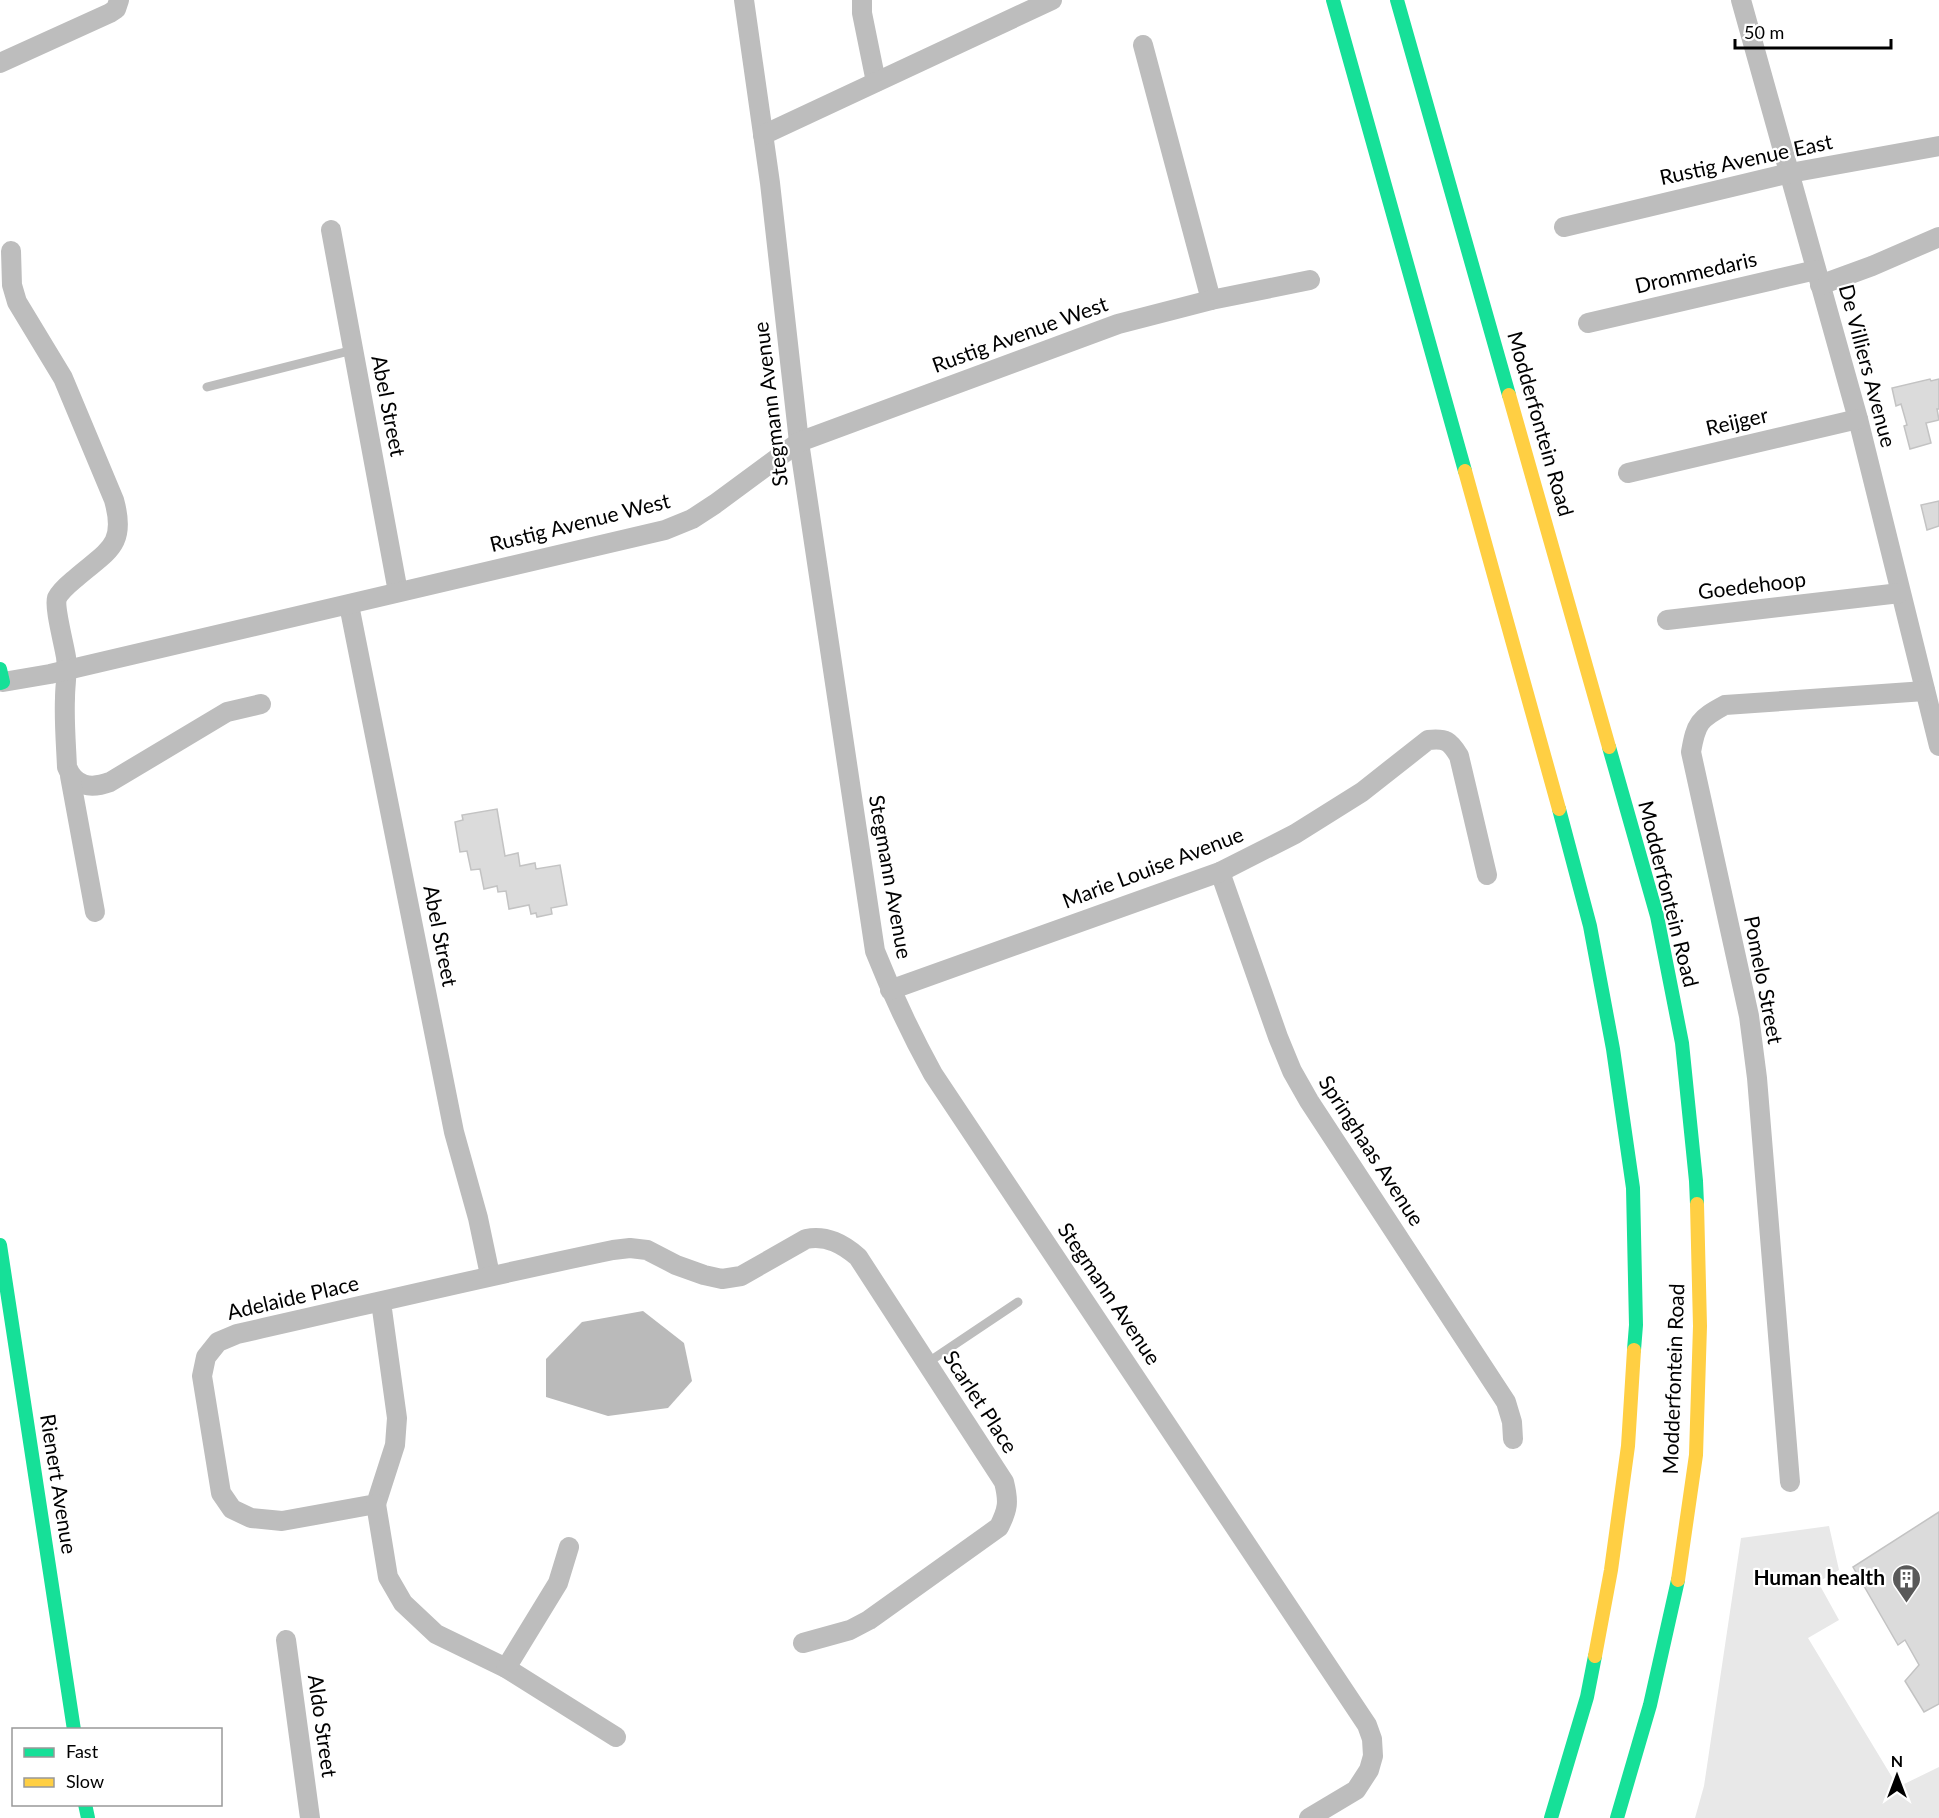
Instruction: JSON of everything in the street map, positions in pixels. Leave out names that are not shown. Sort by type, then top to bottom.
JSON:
[{"type":"main road","name":"Modderfontein Road","points":[[1333,0],[1538,729],[1590,926],[1613,1049],[1633,1188],[1636,1325],[1628,1446],[1611,1570],[1587,1697],[1551,1818]]},
{"type":"main road","name":"Modderfontein Road","points":[[1397,0],[1657,916],[1682,1043],[1696,1181],[1700,1326],[1696,1455],[1678,1580],[1650,1705],[1617,1818]]},
{"type":"main road","name":"Rienert Avenue","points":[[0,1245],[74,1728]]},
{"type":"street","points":[[0,63],[110,14],[116,9],[120,0]]},
{"type":"street","name":"Stegmann Avenue","points":[[744,0],[770,183],[799,442],[875,951],[907,1027],[933,1074],[1367,1725],[1372,1739],[1373,1756],[1369,1770],[1356,1790],[1309,1818]]},
{"type":"street","points":[[862,0],[862,13],[876,82]]},
{"type":"street","points":[[763,135],[1052,0]]},
{"type":"street","name":"De Villiers Avenue","points":[[1741,0],[1858,419],[1939,746]]},
{"type":"street","points":[[1143,45],[1211,300]]},
{"type":"street","name":"Rustig Avenue East","points":[[1564,227],[1790,173],[1939,146]]},
{"type":"street","name":"Abel Street","points":[[331,230],[398,592]]},
{"type":"street","name":"Drommedaris","points":[[1588,323],[1872,266],[1939,237]]},
{"type":"street","points":[[10,251],[12,285],[17,302],[63,378],[114,500],[118,516],[115,544],[63,589],[57,599],[56,610],[68,668],[64,698],[67,767],[95,912]]},
{"type":"street","name":"Rustig Avenue West","points":[[1,678],[50,674],[665,530],[700,514],[799,442],[1118,324],[1211,300],[1310,280]]},
{"type":"street","name":"Reijger","points":[[1628,472],[1858,419]]},
{"type":"street","name":"Goedehoop","points":[[1666,620],[1900,593]]},
{"type":"street","name":"Abel Street","points":[[349,605],[454,1132],[478,1218],[490,1275]]},
{"type":"street","name":"Pomelo Street","points":[[1790,1482],[1757,1078],[1749,1016],[1691,752],[1695,729],[1707,715],[1725,705],[1925,691]]},
{"type":"street","points":[[70,776],[79,783],[91,786],[110,782],[227,712],[261,704]]},
{"type":"street","name":"Marie Louise Avenue","points":[[890,990],[1220,872],[1295,834],[1362,792],[1428,740],[1440,739],[1451,743],[1459,756],[1487,875]]},
{"type":"street","name":"Springhaas Avenue","points":[[1220,872],[1292,1071],[1309,1101],[1506,1402],[1512,1422],[1513,1439]]},
{"type":"street","name":"Scarlet Place","points":[[704,1275],[722,1278],[741,1276],[806,1239],[824,1239],[843,1245],[858,1257],[1004,1482],[1008,1500],[1006,1514],[999,1527],[869,1620],[850,1630],[803,1643]]},
{"type":"street","name":"Adelaide Place","points":[[376,1504],[282,1521],[251,1518],[232,1509],[221,1493],[202,1376],[206,1357],[218,1342],[237,1334],[490,1275],[630,1248],[647,1250],[676,1265],[704,1275]]},
{"type":"street","name":"Adelaide Place","points":[[381,1302],[397,1418],[395,1445],[376,1504],[388,1577],[403,1603],[436,1634],[506,1668],[616,1737]]},
{"type":"street","points":[[506,1668],[558,1583],[569,1547]]},
{"type":"street","name":"Aldo Street","points":[[286,1640],[310,1818]]},
{"type":"lane","points":[[207,387],[353,350]]},
{"type":"lane","points":[[927,1363],[1018,1302]]},
{"type":"shaded area","points":[[643,1311],[684,1343],[692,1381],[668,1408],[608,1416],[546,1397],[546,1359],[582,1322]]},
{"type":"shaded area","points":[[1829,1526],[1839,1570],[1818,1582],[1839,1620],[1808,1638],[1898,1787],[1939,1767],[1939,1818],[1695,1818],[1704,1786],[1741,1538]]},
{"type":"building","points":[[1930,379],[1931,381],[1939,379],[1939,409],[1937,409],[1939,420],[1926,423],[1931,443],[1910,449],[1901,404],[1896,406],[1892,388]]},
{"type":"building","points":[[1939,501],[1939,526],[1927,530],[1921,505]]},
{"type":"building","points":[[497,809],[505,856],[518,853],[520,866],[535,863],[536,869],[560,865],[567,905],[551,908],[552,914],[537,917],[536,913],[531,914],[529,905],[509,909],[506,891],[498,892],[497,886],[484,889],[480,869],[471,870],[467,851],[460,852],[455,822],[463,820],[462,815]]},
{"type":"building","name":"Human health","points":[[1939,1512],[1939,1704],[1924,1712],[1905,1681],[1919,1665],[1905,1640],[1898,1645],[1853,1567]]},
{"type":"traffic: fast","points":[[1333,0],[1465,471]]},
{"type":"traffic: fast","points":[[1397,0],[1509,395]]},
{"type":"traffic: fast","points":[[0,669],[3,682],[0,683]]},
{"type":"traffic: fast","points":[[1609,747],[1657,916],[1682,1043],[1697,1204]]},
{"type":"traffic: fast","points":[[1559,809],[1590,926],[1613,1049],[1633,1188],[1636,1325],[1634,1350]]},
{"type":"traffic: fast","points":[[0,1245],[74,1728]]},
{"type":"traffic: fast","points":[[1617,1818],[1650,1705],[1678,1580]]},
{"type":"traffic: fast","points":[[1551,1818],[1587,1697],[1595,1656]]},
{"type":"traffic: fast","points":[[85,1806],[88,1818]]},
{"type":"traffic: slow","points":[[1509,395],[1609,747]]},
{"type":"traffic: slow","points":[[1465,471],[1559,809]]},
{"type":"traffic: slow","points":[[1678,1580],[1696,1455],[1700,1326],[1697,1204]]},
{"type":"traffic: slow","points":[[1595,1656],[1611,1570],[1628,1446],[1634,1350]]},
{"type":"place","name":"Human health","points":[[1906,1604]]}]
